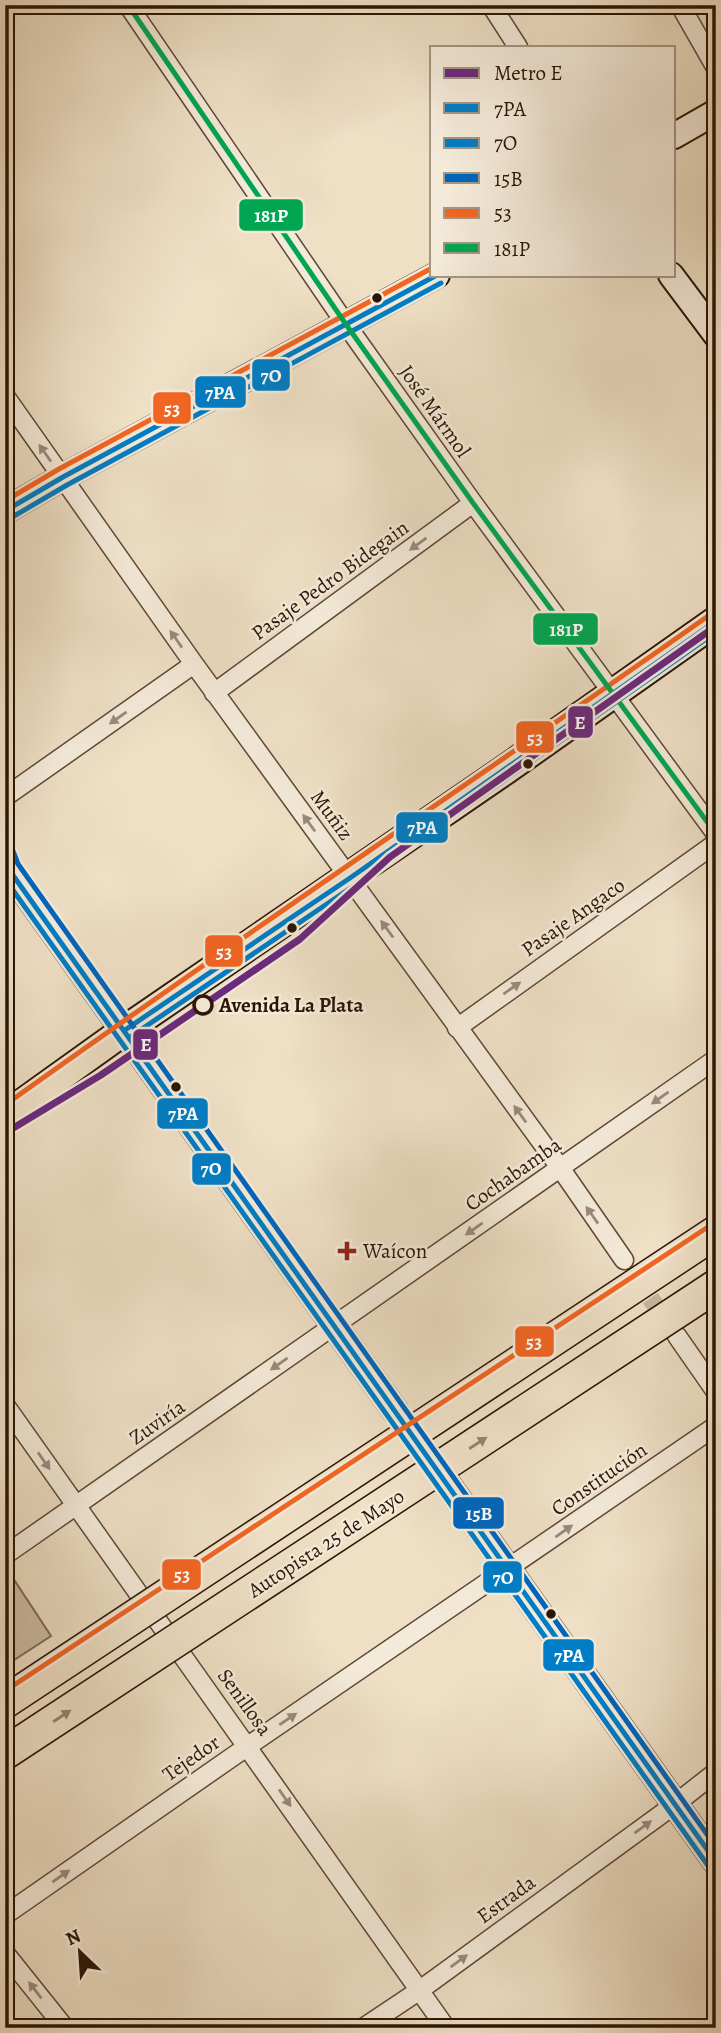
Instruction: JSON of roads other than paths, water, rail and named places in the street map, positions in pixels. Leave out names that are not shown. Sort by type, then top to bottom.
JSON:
[{"type":"highway","points":[[5,1702],[716,1232]]},
{"type":"highway","name":"Autopista 25 de Mayo","points":[[5,1753],[716,1286]]},
{"type":"main road","points":[[676,135],[716,112]]},
{"type":"main road","points":[[5,511],[435,276]]},
{"type":"main road","points":[[672,276],[716,335]]},
{"type":"main road","points":[[5,1116],[716,621]]},
{"type":"main road","points":[[7,862],[396,1412]]},
{"type":"main road","points":[[449,1486],[716,1862]]},
{"type":"street","name":"José Mármol","points":[[128,5],[345,323],[472,503],[716,834]]},
{"type":"street","points":[[491,5],[517,46]]},
{"type":"street","points":[[680,5],[716,68]]},
{"type":"street","name":"Muñiz","points":[[5,396],[214,693],[561,1169],[624,1260]]},
{"type":"street","name":"Pasaje Pedro Bidegain","points":[[214,693],[472,503]]},
{"type":"street","points":[[5,797],[194,664]]},
{"type":"street","name":"Pasaje Angaco","points":[[457,1028],[716,843]]},
{"type":"street","name":"Cochabamba","points":[[335,1325],[716,1059]]},
{"type":"street","name":"Zuviría","points":[[5,1555],[335,1325]]},
{"type":"street","points":[[677,1336],[716,1392]]},
{"type":"street","name":"Senillosa","points":[[5,1405],[446,2028]]},
{"type":"street","name":"Constitución","points":[[508,1569],[716,1426]]},
{"type":"street","name":"Tejedor","points":[[5,1915],[508,1569]]},
{"type":"street","name":"Estrada","points":[[363,2028],[420,1990],[716,1772]]},
{"type":"street","points":[[5,1953],[65,2028]]},
{"type":"tunnel","points":[[635,1276],[669,1325]]},
{"type":"tunnel","points":[[401,1418],[446,1483]]},
{"type":"metro line","name":"E","points":[[5,1133],[101,1075],[300,939],[390,857],[716,626]]},
{"type":"place","name":"Avenida La Plata","points":[[203,1005]]},
{"type":"place","name":"Waícon","points":[[347,1251]]}]
